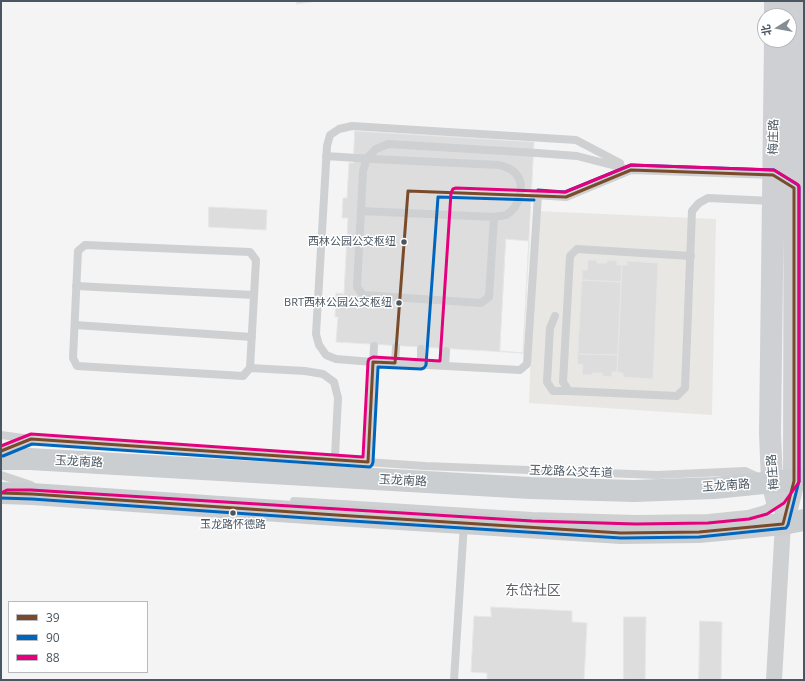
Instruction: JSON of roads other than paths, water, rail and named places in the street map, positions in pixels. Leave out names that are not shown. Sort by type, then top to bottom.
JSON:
[{"type":"main road","name":"梅庄路","points":[[782,524],[799,480],[794,188],[795,1]]},
{"type":"main road","name":"梅庄路","points":[[775,48],[770,426],[774,493],[782,524]]},
{"type":"main road","name":"玉龙南路","points":[[1,459],[334,468],[530,488],[634,491],[714,488],[774,493],[799,480]]},
{"type":"main road","points":[[1,493],[621,533],[699,532],[782,524],[804,520]]},
{"type":"street","points":[[774,680],[782,524]]},
{"type":"lane","points":[[352,126],[576,140],[631,170],[566,197],[536,195],[527,364],[520,370],[336,359],[326,355],[319,345],[316,334],[326,156],[330,135],[339,129],[352,126]]},
{"type":"lane","points":[[494,217],[489,297],[481,303],[363,295],[357,287],[363,171],[367,158],[376,149],[388,144],[577,156],[631,170],[773,175],[794,188],[773,201],[708,198],[699,202],[692,211],[685,388],[677,396],[553,391],[547,382],[550,328],[555,316]]},
{"type":"lane","points":[[326,156],[499,165],[510,168],[517,174],[521,184],[519,198],[515,207],[506,215],[494,217],[361,211]]},
{"type":"lane","points":[[85,245],[250,252],[256,260],[254,295],[250,368],[243,376],[77,366],[73,358],[78,251],[85,245]]},
{"type":"lane","points":[[569,391],[563,382],[570,256],[577,249],[691,256]]},
{"type":"lane","points":[[76,286],[254,295]]},
{"type":"lane","points":[[75,325],[252,336]]},
{"type":"lane","points":[[250,368],[323,374],[334,382],[338,398],[334,468],[368,462],[374,346]]},
{"type":"lane","points":[[395,363],[396,347]]},
{"type":"lane","points":[[421,350],[421,364]]},
{"type":"lane","points":[[445,366],[446,351]]},
{"type":"lane","name":"玉龙路公交车道","points":[[1,435],[334,468],[368,462],[425,466],[657,475],[745,472],[774,493]]},
{"type":"lane","points":[[1,451],[31,439]]},
{"type":"lane","points":[[1,475],[31,485]]},
{"type":"lane","points":[[1,487],[6,485],[31,485],[532,516],[636,519],[708,518],[748,514],[765,509],[774,493]]},
{"type":"lane","points":[[454,680],[464,523]]},
{"type":"place","name":"西林公园公交枢纽","points":[[404,242]]},
{"type":"place","name":"BRT西林公园公交枢纽","points":[[399,303]]},
{"type":"place","name":"玉龙路怀德路","points":[[233,513]]},
{"type":"district","name":"东岱社区","points":[[533,591]]}]
